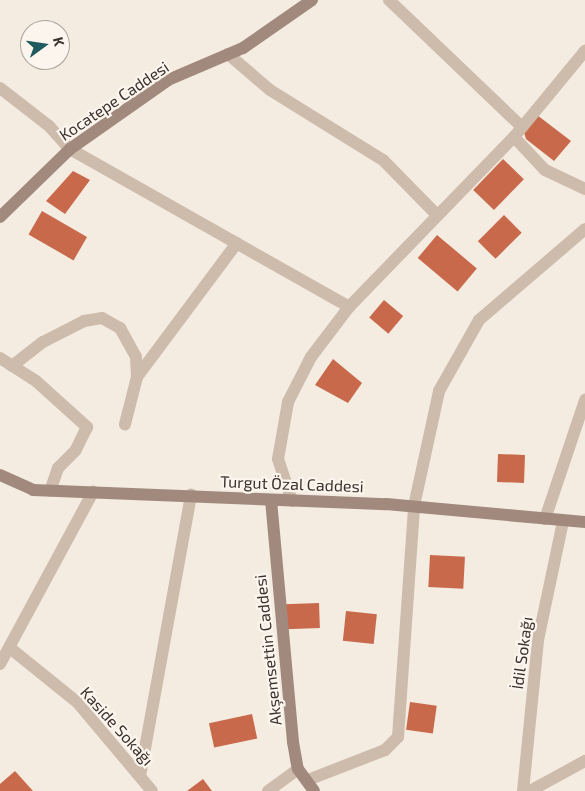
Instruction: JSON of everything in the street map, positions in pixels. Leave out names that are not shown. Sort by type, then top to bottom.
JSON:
[{"type":"street","name":"Kocatepe Caddesi","points":[[0,216],[70,149],[168,80],[243,48],[312,0]]},
{"type":"street","points":[[388,0],[518,132],[546,170],[585,189]]},
{"type":"street","points":[[292,501],[278,459],[288,402],[311,357],[349,307],[518,132],[585,52]]},
{"type":"street","points":[[228,54],[270,90],[383,160],[437,215]]},
{"type":"street","points":[[0,88],[49,126],[70,149],[349,307]]},
{"type":"street","points":[[268,791],[298,769],[311,785],[386,750],[398,737],[414,506],[439,391],[479,320],[585,229]]},
{"type":"street","points":[[137,377],[237,243]]},
{"type":"street","points":[[12,366],[43,342],[84,321],[102,318],[120,328],[136,357],[137,377],[125,424]]},
{"type":"street","points":[[0,358],[36,381],[87,427],[76,450],[58,468],[50,491]]},
{"type":"street","points":[[545,519],[585,400]]},
{"type":"street","name":"Turgut Özal Caddesi","points":[[0,475],[33,490],[414,506],[585,522]]},
{"type":"street","points":[[0,664],[93,492]]},
{"type":"street","points":[[140,776],[191,496]]},
{"type":"street","name":"Akşemsettin Caddesi","points":[[271,500],[298,769]]},
{"type":"street","name":"İdil Sokağı","points":[[523,791],[538,640],[563,521]]},
{"type":"street","name":"Kaside Sokağı","points":[[10,648],[76,702],[152,791]]},
{"type":"street","points":[[530,791],[585,761]]},
{"type":"building","points":[[537,115],[571,141],[554,161],[526,139],[523,129]]},
{"type":"building","points":[[503,159],[524,179],[494,210],[473,190]]},
{"type":"building","points":[[73,171],[90,180],[65,214],[46,201]]},
{"type":"building","points":[[42,211],[87,237],[74,260],[28,234]]},
{"type":"building","points":[[504,215],[522,233],[496,259],[478,241]]},
{"type":"building","points":[[437,235],[477,268],[458,291],[418,258]]},
{"type":"building","points":[[384,300],[403,316],[388,334],[369,318]]},
{"type":"building","points":[[333,359],[362,383],[348,403],[315,385]]},
{"type":"building","points":[[498,454],[525,455],[524,483],[497,482]]},
{"type":"building","points":[[430,555],[465,557],[463,589],[428,587]]},
{"type":"building","points":[[319,603],[320,628],[285,629],[284,604]]},
{"type":"building","points":[[346,611],[377,614],[374,644],[343,641]]},
{"type":"building","points":[[410,702],[437,706],[433,733],[406,730]]},
{"type":"building","points":[[252,714],[257,738],[214,748],[209,723]]},
{"type":"building","points":[[15,771],[33,791],[0,791],[0,784]]},
{"type":"building","points":[[203,779],[212,791],[187,791]]}]
